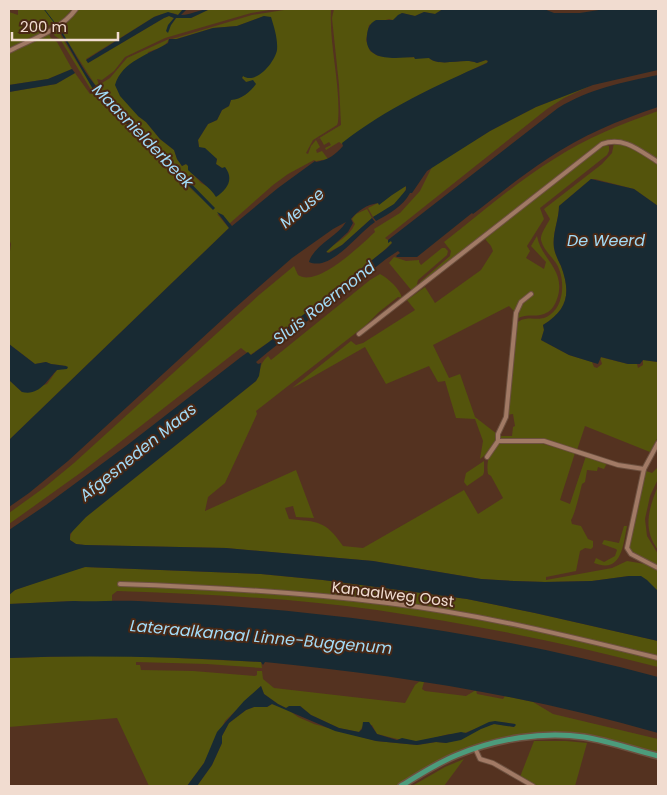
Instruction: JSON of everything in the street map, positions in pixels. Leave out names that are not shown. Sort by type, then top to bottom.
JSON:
[{"type":"main road","points":[[400,786],[442,762],[475,748],[528,737],[570,736],[596,739],[658,756]]},
{"type":"street","points":[[9,51],[58,26],[71,16],[76,9]]},
{"type":"street","points":[[359,334],[602,144],[610,141],[623,142],[658,162]]},
{"type":"street","points":[[487,457],[498,441],[498,434],[506,417],[516,313],[520,302],[531,294]]},
{"type":"street","points":[[498,441],[544,441],[618,465],[644,469]]},
{"type":"street","points":[[658,443],[644,469],[627,548],[631,554],[658,568]]},
{"type":"street","name":"Kanaalweg Oost","points":[[120,584],[232,588],[388,603],[526,626],[658,658]]},
{"type":"street","points":[[475,748],[480,759],[493,763],[533,786]]},
{"type":"shaded area","points":[[18,9],[72,9],[59,22],[49,25],[48,29],[9,48],[9,12],[18,15]]},
{"type":"shaded area","points":[[79,9],[183,9],[178,15],[169,13],[154,17],[86,59],[88,63],[169,16],[174,18],[170,23],[171,25],[176,18],[191,18],[210,9],[275,9],[251,13],[165,38],[125,57],[114,71],[102,80],[97,79],[99,85],[110,78],[127,58],[169,39],[163,46],[148,52],[138,116],[146,122],[160,139],[174,150],[182,166],[186,164],[189,166],[189,170],[201,183],[212,189],[222,168],[216,164],[217,159],[199,147],[198,140],[208,124],[217,120],[222,110],[229,106],[231,100],[246,82],[242,78],[264,16],[237,26],[213,28],[172,39],[252,15],[290,9],[331,9],[338,94],[338,122],[337,125],[313,140],[306,153],[308,154],[316,140],[320,147],[316,150],[317,153],[322,151],[328,159],[314,160],[288,174],[229,224],[223,215],[217,214],[229,228],[9,440],[9,380],[22,392],[47,384],[57,370],[66,366],[46,362],[35,364],[9,344],[9,258],[11,244],[9,239],[9,92],[56,84],[75,73],[90,94],[93,93],[60,39],[52,31],[58,29],[96,93],[198,196],[119,108],[102,93],[59,28],[67,23]]},
{"type":"shaded area","points":[[334,9],[443,9],[435,14],[424,12],[415,16],[402,13],[393,20],[389,19],[369,25],[366,40],[370,51],[378,56],[429,58],[440,62],[472,61],[477,63],[486,60],[488,62],[419,95],[370,124],[342,144],[339,142],[326,150],[325,148],[331,145],[329,142],[324,145],[320,138],[316,140],[341,125],[332,18]]},
{"type":"shaded area","points":[[48,33],[57,42],[72,69],[48,79],[9,85],[9,54]]},
{"type":"shaded area","points":[[592,85],[564,98],[547,109],[385,238],[388,242],[391,241],[392,243],[269,342],[250,355],[241,348],[83,471],[9,524],[9,513],[74,463],[259,295],[294,266],[298,275],[306,277],[316,276],[327,271],[360,246],[375,232],[374,229],[400,213],[420,191],[432,167],[490,131],[536,107]]},
{"type":"shaded area","points":[[658,111],[658,160],[637,146],[623,141],[608,141],[599,144],[421,285],[420,282],[450,256],[451,251],[444,242],[525,178],[579,144],[618,126]]},
{"type":"shaded area","points":[[614,143],[629,146],[658,164],[658,206],[634,189],[591,179],[559,206],[554,248],[564,276],[566,293],[565,300],[558,313],[543,325],[544,330],[541,340],[569,355],[592,362],[594,367],[597,368],[602,364],[600,357],[628,364],[637,364],[638,368],[643,365],[643,360],[658,362],[658,437],[650,452],[585,426],[577,450],[544,440],[500,439],[499,436],[512,436],[513,427],[515,426],[513,414],[507,415],[515,324],[524,319],[541,319],[551,314],[556,309],[561,297],[562,282],[559,269],[541,240],[550,219],[544,209],[602,164],[612,153]]},
{"type":"shaded area","points":[[605,145],[609,146],[607,155],[540,208],[544,219],[527,246],[530,251],[526,258],[544,269],[546,262],[531,246],[537,236],[539,244],[558,278],[557,298],[552,309],[539,315],[522,316],[512,322],[514,311],[509,306],[433,345],[449,378],[460,374],[475,417],[497,434],[491,448],[480,459],[483,441],[475,419],[456,418],[445,381],[438,382],[429,366],[386,384],[365,347],[292,388],[351,341],[356,345],[363,343],[415,310],[407,300],[425,287],[435,303],[481,270],[493,251],[485,239],[578,164]]},
{"type":"shaded area","points":[[404,186],[406,187],[402,197],[398,201],[373,217],[368,208],[379,204]]},
{"type":"shaded area","points":[[367,209],[372,218],[342,245],[327,253],[327,250],[346,236],[353,228],[355,224],[352,219],[356,214]]},
{"type":"shaded area","points":[[442,248],[448,251],[447,255],[418,280],[417,284],[419,287],[412,291],[389,263],[394,257],[406,261],[419,260],[421,265]]},
{"type":"shaded area","points":[[380,274],[394,284],[402,298],[398,297],[366,325],[256,411],[257,414],[225,483],[208,497],[205,511],[296,470],[314,518],[296,517],[293,506],[285,508],[289,519],[320,524],[331,531],[343,546],[363,548],[464,490],[478,514],[503,498],[488,474],[487,465],[493,448],[500,442],[540,443],[575,453],[560,500],[570,504],[586,456],[607,463],[604,469],[598,467],[597,471],[587,470],[585,482],[582,484],[571,520],[572,524],[581,526],[588,539],[593,541],[593,547],[580,551],[576,571],[546,577],[546,580],[612,568],[627,561],[645,564],[658,571],[658,591],[640,576],[592,581],[545,582],[481,579],[373,561],[226,548],[85,545],[76,544],[70,540],[73,530],[86,517],[256,381],[261,365],[268,356],[271,360]]},
{"type":"shaded area","points":[[484,461],[483,475],[467,486],[464,482],[466,473]]},
{"type":"shaded area","points":[[658,467],[658,479],[650,496],[645,519],[647,536],[658,554],[658,565],[633,554],[628,546],[646,471],[652,473]]},
{"type":"shaded area","points":[[658,486],[658,550],[650,534],[649,518]]},
{"type":"shaded area","points":[[624,526],[627,526],[624,541],[620,556],[616,561],[610,565],[594,563],[596,558],[604,562],[615,556],[616,549],[602,544],[604,540],[619,543]]},
{"type":"shaded area","points":[[85,567],[261,574],[323,580],[467,599],[658,641],[658,656],[509,622],[340,596],[227,586],[136,583],[298,594],[428,610],[527,628],[658,658],[658,667],[553,642],[448,621],[312,602],[117,591],[112,595],[112,601],[95,603],[74,601],[9,604],[9,595],[15,590]]},
{"type":"shaded area","points":[[110,655],[261,662],[262,668],[136,662],[136,665],[140,665],[141,670],[193,671],[255,676],[257,671],[262,671],[263,679],[274,688],[405,703],[415,685],[420,681],[424,682],[422,689],[425,691],[466,696],[476,690],[477,694],[503,699],[505,696],[533,702],[553,714],[658,739],[658,754],[596,738],[517,736],[492,740],[458,752],[396,786],[197,786],[212,765],[222,743],[222,736],[229,723],[246,710],[254,707],[267,707],[272,704],[287,709],[298,717],[314,724],[376,741],[417,745],[436,742],[446,743],[490,725],[514,727],[515,724],[495,722],[463,733],[449,734],[423,741],[406,740],[377,734],[372,725],[363,726],[359,732],[339,728],[311,715],[300,706],[286,708],[278,704],[264,694],[261,686],[225,721],[204,763],[187,786],[149,786],[117,718],[9,727],[9,658]]},
{"type":"shaded area","points":[[534,741],[587,743],[575,786],[537,786],[520,777]]},
{"type":"shaded area","points":[[464,759],[444,786],[412,786],[445,767]]},
{"type":"water","points":[[183,9],[187,9],[181,15],[210,9],[191,18],[176,18],[168,33],[166,31],[168,25],[174,18],[169,16],[164,18],[88,63],[86,60],[154,17],[168,12],[178,15]]},
{"type":"water","name":"Meuse","points":[[443,9],[544,9],[554,13],[580,13],[605,9],[658,9],[658,70],[593,85],[536,107],[490,131],[427,171],[412,193],[400,206],[386,216],[376,221],[373,217],[394,204],[406,190],[406,186],[379,205],[378,203],[363,208],[351,219],[353,223],[348,232],[326,252],[329,253],[342,245],[372,218],[375,222],[344,250],[326,262],[317,264],[309,262],[315,251],[346,222],[292,258],[68,461],[9,507],[9,440],[229,228],[217,212],[223,215],[232,226],[278,188],[315,161],[324,160],[334,154],[343,146],[342,143],[376,119],[430,89],[487,63],[488,61],[486,60],[477,63],[472,61],[440,62],[429,58],[415,59],[414,57],[391,58],[376,55],[370,50],[367,44],[368,28],[376,20],[393,20],[402,13],[415,16],[424,12],[435,14]]},
{"type":"water","points":[[264,16],[271,17],[276,37],[277,50],[273,60],[259,75],[248,78],[243,76],[242,78],[246,82],[253,80],[256,84],[245,95],[231,100],[229,106],[222,110],[217,120],[208,124],[198,140],[199,147],[205,148],[217,159],[216,164],[222,168],[225,167],[228,171],[228,183],[224,191],[216,197],[207,186],[188,170],[186,164],[182,166],[174,150],[160,139],[146,122],[138,116],[120,96],[115,85],[130,64],[168,43],[169,39],[177,39],[213,28],[237,26]]},
{"type":"water","points":[[58,28],[95,85],[112,100],[120,111],[215,208],[213,210],[94,91]]},
{"type":"water","points":[[72,69],[75,73],[56,84],[9,92],[9,85],[48,79]]},
{"type":"water","points":[[658,75],[658,107],[601,129],[560,151],[472,213],[417,257],[397,257],[400,253],[398,251],[386,259],[256,362],[258,364],[261,363],[259,376],[256,381],[86,517],[70,534],[70,540],[76,544],[85,545],[226,548],[373,561],[481,579],[545,582],[592,581],[641,576],[658,591],[658,641],[467,599],[323,580],[261,574],[85,567],[15,590],[9,595],[9,530],[126,446],[241,357],[248,352],[251,355],[269,342],[386,249],[392,243],[391,241],[388,243],[388,240],[558,108],[594,91]]},
{"type":"water","name":"De Weerd","points":[[591,179],[634,189],[658,206],[658,362],[643,360],[640,364],[628,364],[601,357],[598,364],[569,355],[541,340],[544,330],[543,325],[558,313],[565,300],[566,293],[564,276],[554,248],[559,206]]},
{"type":"water","points":[[9,344],[35,364],[46,362],[68,367],[67,369],[57,370],[34,392],[22,392],[9,380]]},
{"type":"water","name":"Lateraalkanaal Linne-Buggenum","points":[[130,601],[214,605],[326,615],[438,630],[603,663],[658,677],[658,733],[561,708],[463,688],[315,667],[265,662],[263,665],[261,662],[166,658],[9,658],[9,604]]},
{"type":"water","points":[[261,686],[264,694],[286,708],[289,706],[300,706],[311,715],[339,728],[359,732],[362,729],[363,722],[369,722],[377,734],[397,740],[402,738],[416,741],[461,732],[466,733],[495,721],[516,725],[514,727],[494,724],[461,740],[417,745],[376,741],[335,731],[272,704],[267,707],[254,707],[246,710],[229,723],[222,736],[222,743],[212,765],[197,786],[187,786],[204,763],[217,732],[244,701]]},
{"type":"waterway","name":"Maasnielderbeek","points":[[44,9],[57,26]]},
{"type":"water label","name":"Sluis Roermond","points":[[324,303]]},
{"type":"water label","name":"Afgesneden Maas","points":[[138,452]]}]
